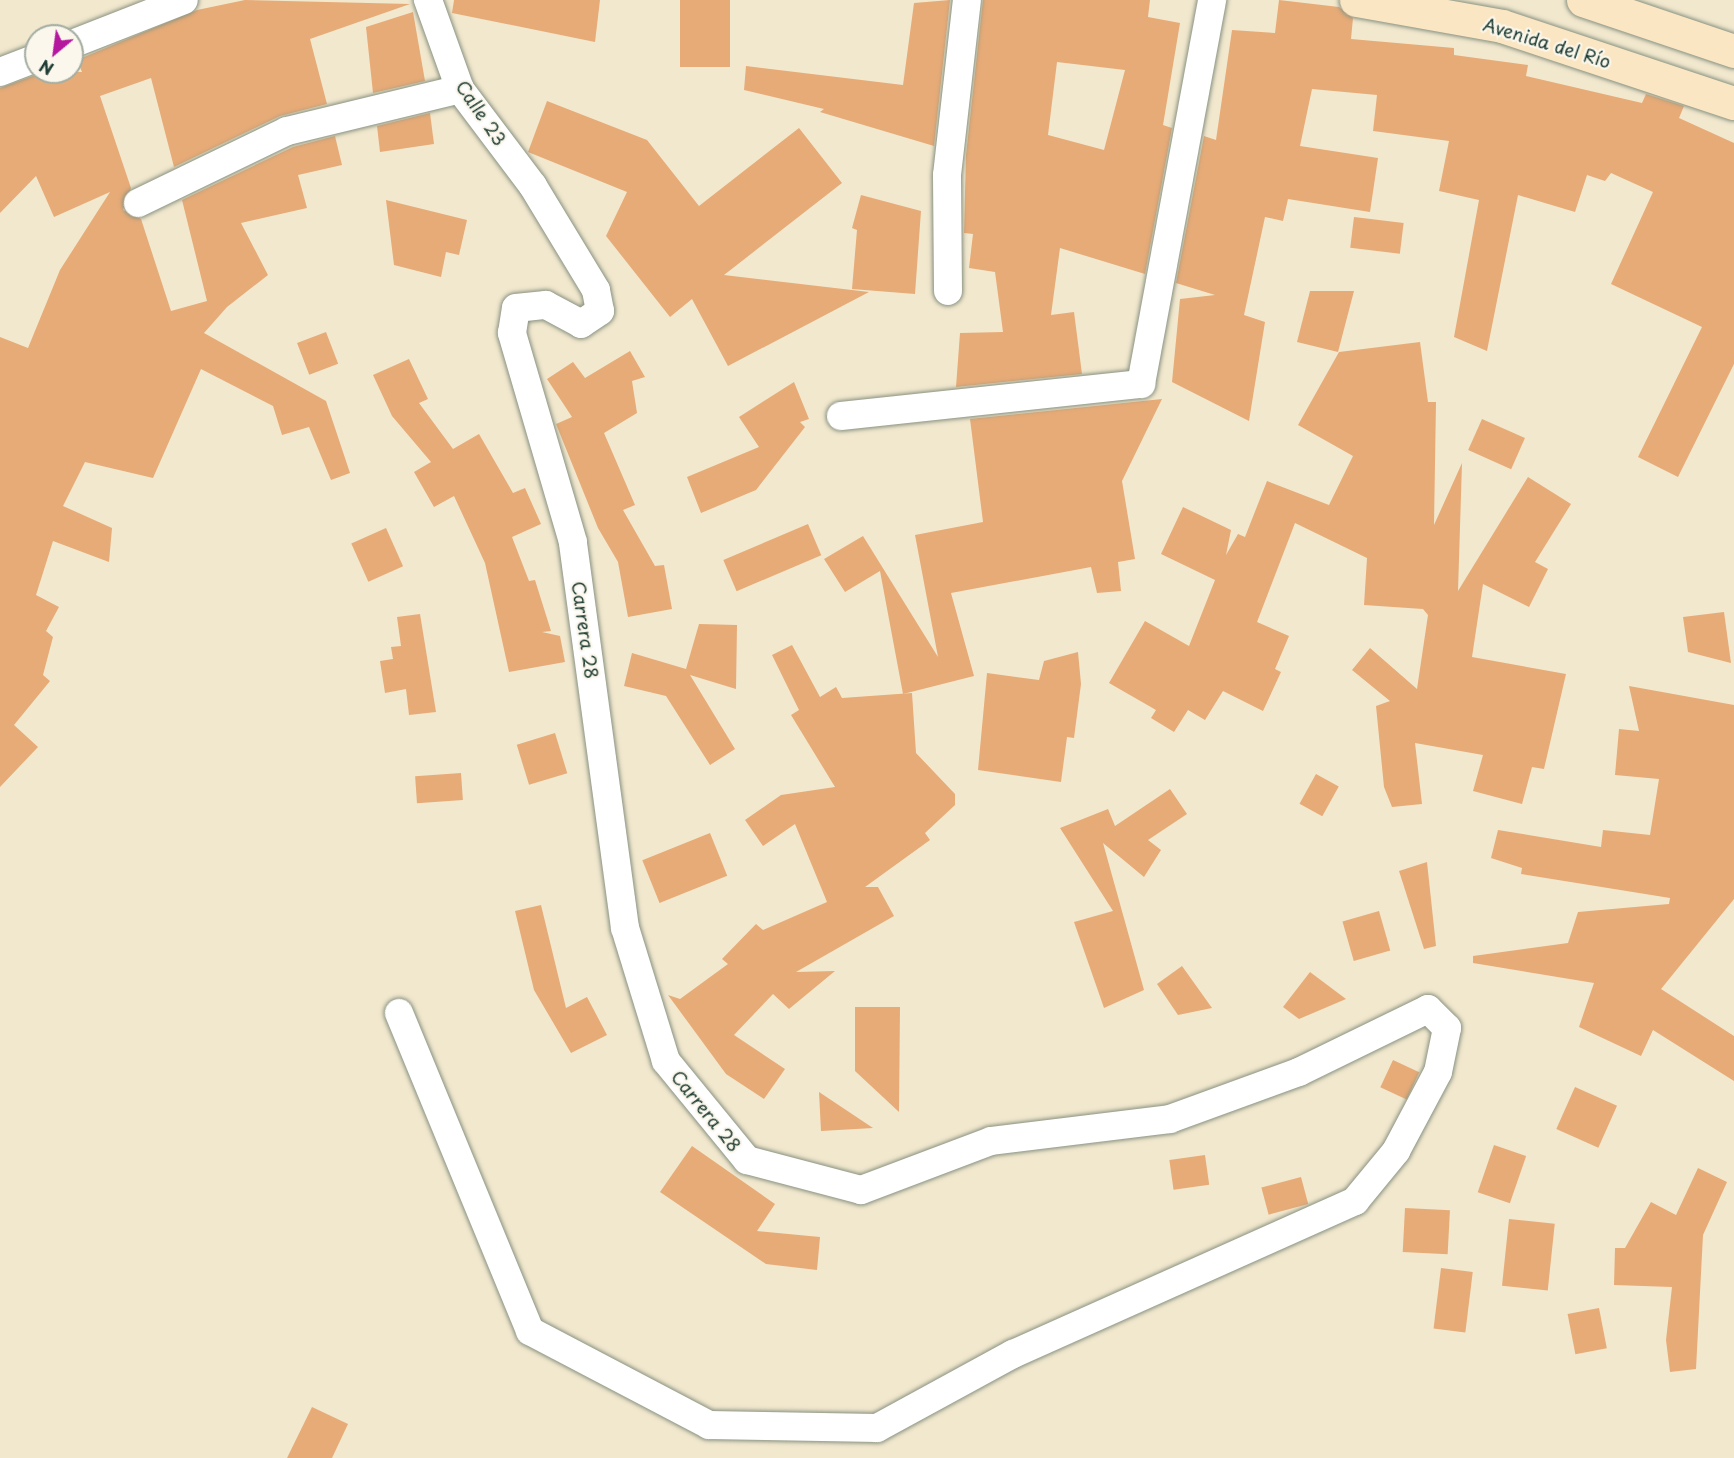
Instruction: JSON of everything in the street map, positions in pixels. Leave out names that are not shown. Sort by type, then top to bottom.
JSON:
[{"type":"main road","name":"Avenida del Río","points":[[1356,0],[1502,26],[1734,103]]},
{"type":"main road","points":[[1598,2],[1734,51]]},
{"type":"street","points":[[84,39],[184,0]]},
{"type":"street","name":"Calle 23","points":[[428,0],[460,88],[533,186]]},
{"type":"street","points":[[948,291],[947,175],[967,0]]},
{"type":"street","points":[[841,416],[1141,384],[1212,0]]},
{"type":"street","points":[[0,72],[24,63]]},
{"type":"street","points":[[138,202],[287,131],[460,88]]},
{"type":"street","name":"Carrera 28","points":[[399,1013],[530,1331],[710,1425],[878,1428],[1013,1354],[1355,1201],[1396,1151],[1438,1072],[1447,1028],[1428,1009],[1299,1072],[1170,1119],[991,1141],[861,1190],[747,1160],[666,1061],[625,928],[573,542],[512,333],[516,308],[546,305],[581,324],[600,311],[596,290],[533,186]]},
{"type":"building","points":[[245,0],[410,4],[310,39],[327,104],[280,116],[174,167],[151,78],[100,96],[131,188],[123,210],[141,219],[171,311],[207,301],[182,200],[293,147],[335,136],[342,165],[298,175],[307,208],[241,223],[268,275],[227,307],[204,333],[326,401],[350,473],[331,480],[309,427],[282,435],[273,406],[201,369],[153,478],[85,462],[63,506],[112,528],[109,562],[53,541],[36,595],[59,607],[46,631],[53,637],[43,675],[50,681],[14,725],[38,747],[0,787],[0,337],[28,348],[60,270],[110,192],[54,217],[36,176],[0,213],[0,88],[24,79],[24,84],[84,84],[84,57],[197,10]]},
{"type":"building","points":[[454,0],[600,0],[595,42],[452,13]]},
{"type":"building","points":[[680,0],[730,0],[730,67],[680,67]]},
{"type":"building","points":[[950,0],[934,146],[820,112],[824,109],[744,90],[746,66],[903,85],[914,3]]},
{"type":"building","points":[[983,0],[1150,0],[1148,17],[1180,23],[1163,125],[1172,128],[1145,274],[1060,248],[1051,315],[1074,312],[1082,374],[956,387],[960,333],[1003,332],[995,272],[969,268],[973,234],[964,233],[966,155]],"holes":[[[1057,62],[1125,70],[1104,150],[1048,135]]]},
{"type":"building","points":[[1279,0],[1339,7],[1353,18],[1351,39],[1454,48],[1454,55],[1528,65],[1526,76],[1642,103],[1646,94],[1684,106],[1679,118],[1734,143],[1734,364],[1678,477],[1638,457],[1702,327],[1611,284],[1653,192],[1611,173],[1605,181],[1587,175],[1575,212],[1518,195],[1487,351],[1454,337],[1479,200],[1439,191],[1449,141],[1373,131],[1377,95],[1312,89],[1300,146],[1378,158],[1370,212],[1288,199],[1283,221],[1265,217],[1244,315],[1265,322],[1249,421],[1172,382],[1180,299],[1215,295],[1176,283],[1204,136],[1216,140],[1232,30],[1275,33]]},
{"type":"building","points":[[413,12],[425,81],[373,93],[366,27]]},
{"type":"building","points":[[547,101],[647,140],[699,206],[799,128],[842,183],[724,275],[869,292],[728,366],[692,299],[670,317],[606,236],[627,192],[528,152]]},
{"type":"building","points":[[430,113],[434,144],[380,152],[377,126]]},
{"type":"building","points":[[861,195],[921,211],[915,294],[852,289],[857,230],[852,228]]},
{"type":"building","points":[[386,200],[467,220],[459,255],[446,252],[441,277],[394,265]]},
{"type":"building","points":[[1354,217],[1404,223],[1400,254],[1350,248]]},
{"type":"building","points":[[1310,291],[1354,291],[1338,352],[1297,342]]},
{"type":"building","points":[[326,332],[338,364],[309,375],[297,343]]},
{"type":"building","points":[[1420,342],[1428,402],[1436,402],[1434,525],[1462,463],[1458,591],[1528,477],[1571,504],[1535,562],[1548,569],[1529,607],[1483,584],[1472,657],[1566,674],[1544,769],[1532,767],[1522,804],[1473,791],[1483,755],[1415,743],[1422,804],[1392,807],[1384,787],[1376,706],[1390,701],[1352,670],[1370,648],[1417,689],[1428,615],[1423,609],[1364,605],[1367,558],[1295,523],[1257,622],[1289,636],[1275,669],[1281,672],[1263,711],[1223,691],[1205,720],[1188,710],[1174,732],[1151,718],[1156,710],[1109,683],[1145,621],[1189,646],[1215,580],[1161,554],[1183,507],[1231,530],[1226,555],[1238,534],[1245,537],[1267,481],[1329,505],[1353,456],[1298,425],[1339,352]]},
{"type":"building","points":[[630,351],[645,377],[632,381],[637,413],[604,433],[635,505],[623,510],[655,566],[664,565],[672,609],[628,617],[618,562],[598,528],[556,424],[572,417],[547,379],[573,362],[585,378]]},
{"type":"building","points":[[409,359],[428,399],[419,403],[453,449],[479,434],[513,493],[525,488],[541,524],[512,537],[529,581],[535,580],[551,631],[542,632],[560,636],[565,662],[509,672],[485,563],[454,496],[434,507],[414,472],[431,462],[392,416],[373,375]]},
{"type":"building","points":[[794,382],[809,419],[800,422],[805,427],[756,490],[701,513],[687,477],[759,447],[739,417]]},
{"type":"building","points":[[1162,399],[1122,481],[1135,559],[1118,562],[1121,591],[1097,593],[1091,567],[951,593],[974,676],[903,694],[880,571],[845,592],[824,559],[863,536],[938,657],[915,535],[983,522],[970,419]]},
{"type":"building","points":[[1482,419],[1525,438],[1511,469],[1468,450]]},
{"type":"building","points":[[808,524],[821,555],[737,591],[723,560]]},
{"type":"building","points":[[386,528],[403,566],[368,582],[351,543]]},
{"type":"building","points":[[1724,612],[1731,663],[1688,652],[1683,617]]},
{"type":"building","points":[[420,614],[436,712],[409,715],[406,689],[385,693],[380,661],[393,659],[391,647],[401,646],[397,617]]},
{"type":"building","points":[[699,624],[737,625],[736,689],[690,675],[735,749],[710,765],[666,696],[624,686],[632,653],[686,669]]},
{"type":"building","points":[[792,645],[820,697],[836,687],[842,698],[912,693],[916,753],[955,794],[955,805],[925,833],[930,840],[865,887],[878,887],[894,916],[796,972],[835,971],[789,1009],[773,994],[734,1035],[785,1069],[764,1099],[726,1074],[668,995],[680,999],[728,964],[722,959],[756,924],[763,930],[827,902],[795,824],[763,846],[745,820],[781,795],[835,787],[791,715],[799,710],[772,655]]},
{"type":"building","points":[[1078,652],[1081,684],[1074,738],[1067,737],[1061,782],[978,770],[987,673],[1039,680],[1044,661]]},
{"type":"building","points":[[1629,686],[1734,705],[1734,899],[1661,989],[1734,1036],[1734,1081],[1653,1030],[1641,1056],[1579,1027],[1594,983],[1473,963],[1473,956],[1568,943],[1578,912],[1669,904],[1670,898],[1521,874],[1522,868],[1491,858],[1498,830],[1601,847],[1603,830],[1650,835],[1659,779],[1615,775],[1619,729],[1639,731]]},
{"type":"building","points":[[555,733],[567,773],[529,785],[517,745]]},
{"type":"building","points":[[461,773],[463,800],[417,803],[415,776]]},
{"type":"building","points":[[1316,774],[1339,787],[1322,816],[1300,804]]},
{"type":"building","points":[[1170,789],[1187,814],[1148,840],[1161,850],[1144,877],[1103,843],[1144,990],[1104,1008],[1074,922],[1113,911],[1060,828],[1108,809],[1115,826]]},
{"type":"building","points":[[710,833],[727,876],[660,903],[642,860]]},
{"type":"building","points":[[1427,862],[1436,946],[1424,949],[1399,871]]},
{"type":"building","points":[[541,905],[566,1008],[587,997],[607,1035],[571,1053],[534,990],[515,911]]},
{"type":"building","points":[[1379,911],[1390,950],[1354,961],[1342,921]]},
{"type":"building","points":[[1182,966],[1212,1008],[1178,1015],[1157,984]]},
{"type":"building","points":[[1310,972],[1346,999],[1299,1019],[1283,1007]]},
{"type":"building","points":[[855,1007],[900,1007],[899,1112],[855,1071]]},
{"type":"building","points":[[1393,1060],[1419,1072],[1407,1099],[1380,1087]]},
{"type":"building","points":[[1575,1087],[1617,1106],[1598,1148],[1556,1129]]},
{"type":"building","points":[[819,1092],[873,1128],[821,1131]]},
{"type":"building","points":[[1494,1145],[1526,1156],[1510,1203],[1478,1192]]},
{"type":"building","points":[[692,1146],[775,1204],[757,1231],[820,1237],[817,1270],[766,1264],[660,1192]]},
{"type":"building","points":[[1205,1155],[1209,1185],[1174,1190],[1169,1160]]},
{"type":"building","points":[[1698,1168],[1727,1182],[1703,1235],[1696,1369],[1670,1372],[1666,1340],[1672,1287],[1614,1285],[1615,1248],[1625,1248],[1651,1202],[1676,1215]]},
{"type":"building","points":[[1301,1177],[1308,1204],[1269,1215],[1261,1188]]},
{"type":"building","points":[[1405,1208],[1450,1210],[1448,1254],[1403,1252]]},
{"type":"building","points":[[1509,1219],[1555,1224],[1548,1290],[1502,1286]]},
{"type":"building","points":[[1441,1268],[1473,1272],[1465,1332],[1434,1329]]},
{"type":"building","points":[[1599,1308],[1607,1348],[1575,1354],[1568,1314]]},
{"type":"building","points":[[312,1407],[348,1424],[332,1458],[287,1458]]}]
